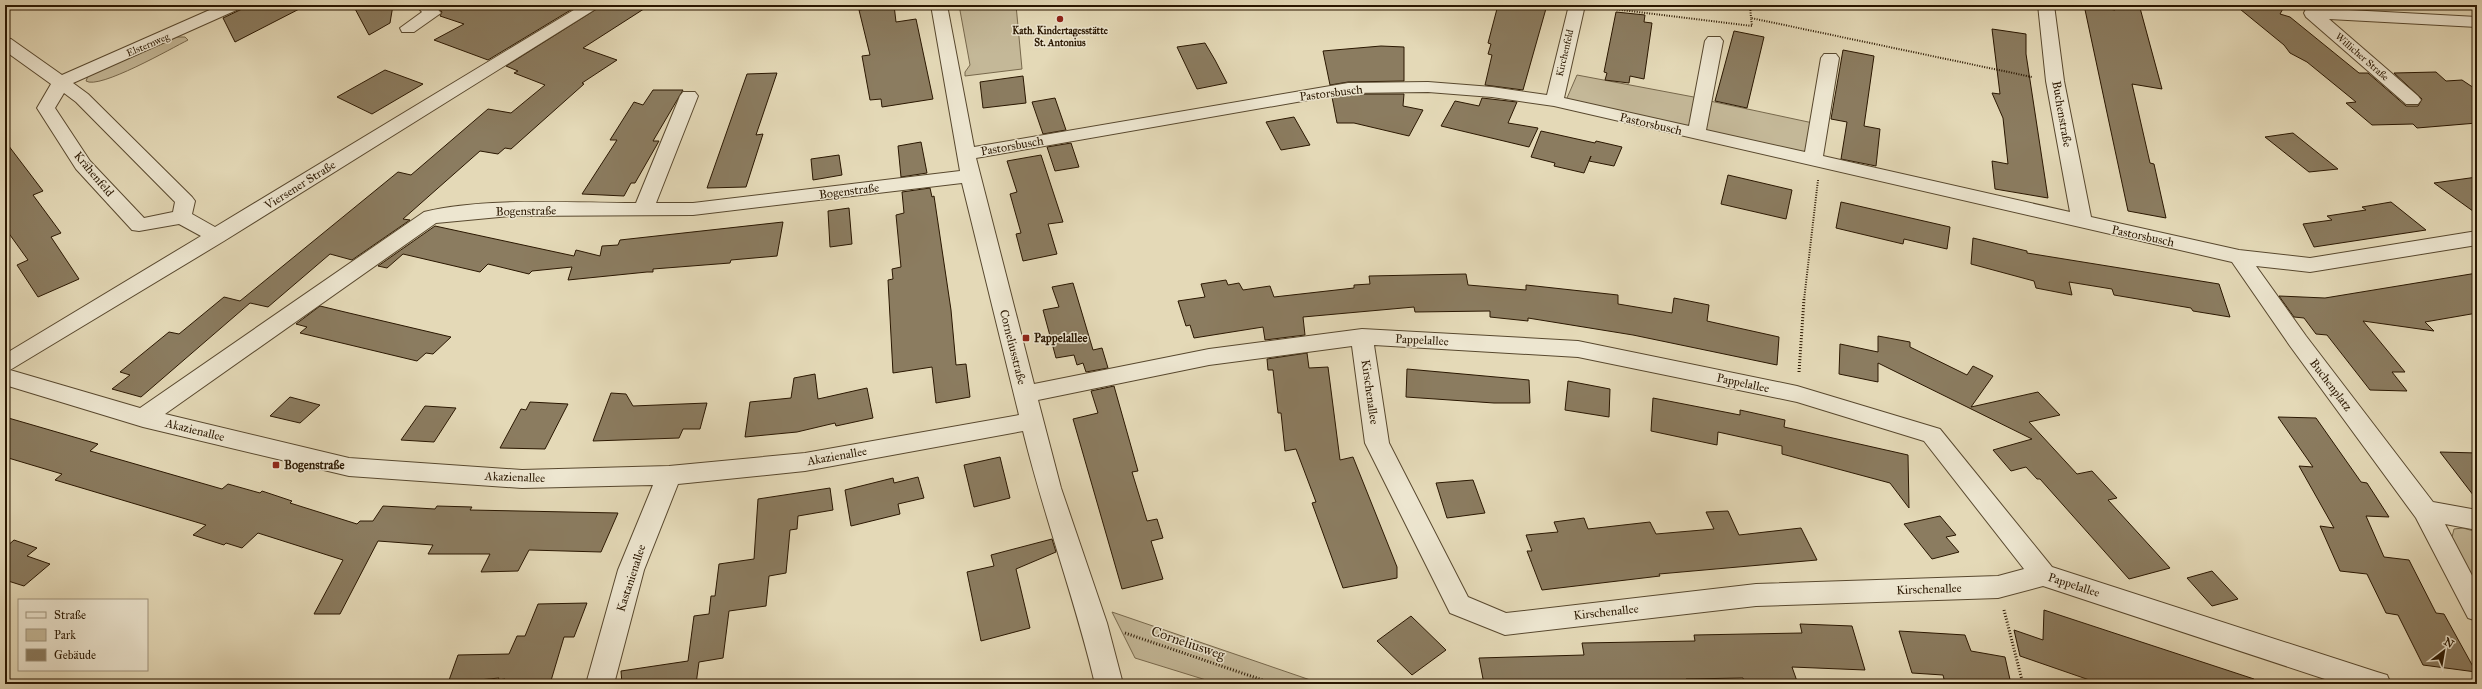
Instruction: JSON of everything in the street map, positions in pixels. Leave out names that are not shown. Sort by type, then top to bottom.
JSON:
[{"type":"street","name":"Elsternweg","points":[[61,82],[235,5]]},
{"type":"street","points":[[408,28],[433,13],[424,5]]},
{"type":"street","name":"Viersener Straße","points":[[5,364],[594,5]]},
{"type":"street","name":"Corneliusstraße","points":[[940,5],[970,176],[1049,488],[1094,623],[1109,684]]},
{"type":"street","name":"Kirchenfeld","points":[[1554,101],[1583,5]]},
{"type":"street","name":"Buchenstraße","points":[[2046,5],[2056,81],[2082,222]]},
{"type":"street","name":"Willicher Straße","points":[[2306,9],[2477,22]]},
{"type":"street","name":"Willicher Straße","points":[[2306,9],[2412,100]]},
{"type":"street","name":"Pastorsbusch","points":[[1696,135],[1714,41]]},
{"type":"street","points":[[5,43],[82,98],[185,201],[182,217],[217,236]]},
{"type":"street","points":[[1813,160],[1830,58]]},
{"type":"street","name":"Krähenfeld","points":[[61,82],[46,108],[83,165],[139,225],[182,217]]},
{"type":"street","name":"Pastorsbusch","points":[[966,154],[1348,88],[1428,87],[1492,92],[1554,101],[1696,135],[2239,256],[2310,265],[2477,238]]},
{"type":"street","points":[[643,210],[689,96]]},
{"type":"street","name":"Bogenstraße","points":[[143,418],[430,217],[468,212],[693,209],[970,176]]},
{"type":"street","name":"Buchenplatz","points":[[2239,256],[2303,347],[2425,510],[2477,610]]},
{"type":"street","name":"Pappelallee","points":[[1025,394],[1209,357],[1362,337],[1578,349],[1797,394],[1932,434],[2043,575],[2377,684]]},
{"type":"street","name":"Kirschenallee","points":[[1362,337],[1377,443],[1459,605],[1505,624],[1756,595],[1998,587],[2043,575]]},
{"type":"street","name":"Akazienallee","points":[[5,376],[143,418],[348,466],[522,479],[669,475],[805,462],[1032,420]]},
{"type":"street","name":"Kastanienallee","points":[[600,684],[631,570],[669,475]]},
{"type":"street","points":[[2425,510],[2477,520]]},
{"type":"path","points":[[1583,5],[1752,26],[1750,5]]},
{"type":"path","points":[[1751,18],[2056,81]]},
{"type":"path","points":[[1797,394],[1805,279],[1819,170],[1813,160]]},
{"type":"path","points":[[1998,587],[2023,684]]},
{"type":"path","name":"Corneliusweg","points":[[1094,623],[1274,684]]},
{"type":"green space","points":[[959,5],[1016,5],[1022,69],[965,76],[965,72],[970,65]]},
{"type":"green space","points":[[177,37],[185,37],[188,40],[120,74],[105,80],[93,82],[86,81],[88,76]]},
{"type":"green space","points":[[1577,75],[1699,98],[1691,128],[1573,102],[1567,98]]},
{"type":"green space","points":[[1710,101],[1813,123],[1807,155],[1702,131]]},
{"type":"green space","points":[[2463,528],[2477,532],[2477,589],[2452,537],[2454,529]]},
{"type":"green space","points":[[1112,612],[1322,684],[1219,684],[1135,658]]},
{"type":"building","points":[[244,5],[307,5],[235,42],[223,18],[242,9]]},
{"type":"building","points":[[353,5],[393,5],[390,23],[369,35]]},
{"type":"building","points":[[436,5],[579,5],[488,60],[434,40],[464,24],[440,16],[442,12]]},
{"type":"building","points":[[603,5],[650,5],[583,48],[617,60],[582,83],[584,84],[511,149],[505,148],[498,154],[480,151],[403,219],[410,220],[352,260],[330,254],[268,307],[250,303],[141,397],[112,389],[130,375],[120,372],[169,332],[179,334],[224,297],[240,301],[398,172],[411,175],[488,109],[511,113],[545,85],[514,73],[518,71],[506,66]]},
{"type":"building","points":[[894,5],[896,22],[916,19],[933,99],[882,107],[881,99],[870,100],[862,56],[870,55],[859,10]]},
{"type":"building","points":[[1498,5],[1547,5],[1523,90],[1485,85],[1492,55],[1488,54],[1491,44],[1488,43]]},
{"type":"building","points":[[2084,5],[2115,10],[2114,5],[2140,8],[2162,89],[2132,84],[2150,163],[2154,164],[2166,218],[2128,211]]},
{"type":"building","points":[[2235,5],[2285,5],[2280,14],[2290,17],[2359,73],[2368,73],[2406,106],[2418,106],[2422,99],[2394,73],[2436,72],[2446,81],[2462,80],[2477,90],[2477,123],[2417,128],[2413,124],[2372,125],[2346,103],[2356,102],[2307,62],[2290,53],[2284,45]]},
{"type":"building","points":[[1616,12],[1645,15],[1644,22],[1652,23],[1644,79],[1630,76],[1629,83],[1605,80],[1607,73],[1604,72]]},
{"type":"building","points":[[1992,29],[2026,34],[2026,54],[2048,198],[1995,189],[1992,161],[2008,164],[2003,118],[1992,93],[2000,94]]},
{"type":"building","points":[[1734,31],[1764,37],[1747,108],[1715,101]]},
{"type":"building","points":[[1205,43],[1227,83],[1197,89],[1177,47]]},
{"type":"building","points":[[1381,46],[1404,47],[1404,81],[1348,82],[1330,85],[1323,51]]},
{"type":"building","points":[[1843,50],[1874,56],[1864,126],[1880,129],[1876,166],[1841,159],[1847,122],[1831,119]]},
{"type":"building","points":[[385,70],[423,84],[372,114],[337,97]]},
{"type":"building","points":[[777,73],[756,135],[763,134],[746,187],[707,188],[747,74]]},
{"type":"building","points":[[1023,76],[1026,103],[983,108],[980,82]]},
{"type":"building","points":[[653,90],[683,90],[653,141],[659,141],[635,183],[631,183],[624,196],[582,194],[617,140],[610,140],[634,102],[643,105]]},
{"type":"building","points":[[1348,94],[1404,94],[1403,106],[1423,110],[1409,136],[1354,123],[1337,123],[1332,97]]},
{"type":"building","points":[[1055,98],[1066,130],[1043,134],[1032,102]]},
{"type":"building","points":[[1482,98],[1517,102],[1508,123],[1538,128],[1529,147],[1441,126],[1455,101],[1479,106]]},
{"type":"building","points":[[1294,117],[1310,145],[1281,150],[1266,122]]},
{"type":"building","points":[[1541,131],[1595,143],[1596,141],[1622,147],[1614,166],[1589,161],[1591,156],[1584,173],[1554,166],[1555,163],[1531,157]]},
{"type":"building","points":[[2293,133],[2338,169],[2309,172],[2265,137]]},
{"type":"building","points":[[5,141],[43,191],[33,195],[61,233],[51,237],[79,279],[38,297],[17,265],[28,260],[5,228]]},
{"type":"building","points":[[921,142],[927,173],[901,177],[898,146]]},
{"type":"building","points":[[1071,143],[1079,167],[1055,171],[1047,147]]},
{"type":"building","points":[[839,155],[842,175],[813,180],[811,159]]},
{"type":"building","points":[[1041,155],[1063,222],[1048,224],[1057,254],[1023,261],[1016,234],[1021,233],[1010,194],[1017,192],[1007,161]]},
{"type":"building","points":[[1728,175],[1792,190],[1786,219],[1721,204]]},
{"type":"building","points":[[2477,177],[2477,214],[2434,183]]},
{"type":"building","points":[[930,188],[932,197],[934,196],[951,310],[956,365],[966,364],[970,397],[936,403],[932,367],[893,373],[888,280],[893,279],[892,269],[901,267],[896,215],[904,213],[902,192]]},
{"type":"building","points":[[1841,202],[1950,227],[1947,249],[1904,239],[1903,244],[1836,228]]},
{"type":"building","points":[[2391,202],[2426,230],[2314,247],[2303,224],[2332,220],[2327,216],[2366,210],[2362,207]]},
{"type":"building","points":[[849,208],[852,244],[830,247],[828,211]]},
{"type":"building","points":[[783,222],[777,256],[731,260],[730,263],[653,269],[653,272],[568,280],[572,267],[532,271],[529,274],[488,264],[480,272],[403,254],[387,268],[378,266],[435,226],[574,256],[576,250],[600,256],[602,246],[618,245],[620,240]]},
{"type":"building","points":[[1973,238],[2027,251],[2027,253],[2219,284],[2230,317],[2193,311],[2191,308],[2114,295],[2112,289],[2069,282],[2072,295],[2036,288],[2034,281],[1971,264]]},
{"type":"building","points":[[2477,273],[2477,313],[2425,322],[2434,331],[2363,321],[2405,372],[2392,372],[2407,391],[2370,390],[2327,335],[2316,334],[2304,318],[2294,317],[2279,296],[2325,298]]},
{"type":"building","points":[[1466,274],[1468,285],[1526,290],[1526,285],[1618,295],[1618,304],[1672,313],[1674,298],[1709,305],[1707,321],[1779,337],[1777,365],[1633,335],[1528,318],[1528,321],[1490,317],[1490,311],[1415,312],[1414,307],[1303,317],[1305,335],[1265,340],[1263,327],[1194,338],[1190,325],[1186,326],[1178,301],[1205,297],[1201,284],[1226,280],[1228,285],[1239,283],[1243,290],[1270,286],[1274,297],[1354,288],[1354,285],[1370,284],[1369,276]]},
{"type":"building","points":[[1073,283],[1093,350],[1102,348],[1108,368],[1086,372],[1083,363],[1077,365],[1074,355],[1056,358],[1043,310],[1059,307],[1052,287]]},
{"type":"building","points":[[320,306],[451,337],[433,354],[426,353],[417,361],[300,333],[307,327],[296,324]]},
{"type":"building","points":[[1878,336],[1910,342],[1910,347],[1967,375],[1973,366],[1993,376],[1971,407],[2038,392],[2060,415],[2029,422],[2077,474],[2092,471],[2117,498],[2108,500],[2170,568],[2129,579],[2040,479],[2037,479],[2026,467],[2011,471],[1993,450],[2032,439],[1878,363],[1878,382],[1839,374],[1840,344],[1878,352]]},
{"type":"building","points":[[1307,353],[1309,368],[1328,367],[1340,460],[1353,457],[1397,567],[1397,578],[1343,588],[1312,503],[1316,502],[1296,449],[1285,451],[1281,413],[1278,413],[1273,370],[1268,370],[1267,359]]},
{"type":"building","points":[[1407,369],[1529,380],[1530,403],[1494,403],[1406,397]]},
{"type":"building","points":[[815,374],[818,399],[867,388],[873,418],[836,426],[835,423],[797,432],[745,437],[750,402],[791,398],[794,378]]},
{"type":"building","points":[[1568,381],[1610,389],[1609,417],[1565,410]]},
{"type":"building","points":[[1114,386],[1138,471],[1132,472],[1147,521],[1157,519],[1163,538],[1151,541],[1163,579],[1122,589],[1073,419],[1098,413],[1091,391]]},
{"type":"building","points":[[611,393],[626,394],[633,406],[707,403],[700,429],[683,429],[679,438],[593,441]]},
{"type":"building","points":[[290,397],[320,405],[300,423],[270,416]]},
{"type":"building","points":[[1653,398],[1740,415],[1740,410],[1785,420],[1784,427],[1908,455],[1909,508],[1890,483],[1782,454],[1782,446],[1718,432],[1717,445],[1651,431]]},
{"type":"building","points":[[530,402],[568,404],[545,449],[500,448],[521,409],[526,410]]},
{"type":"building","points":[[425,406],[456,408],[434,442],[401,440]]},
{"type":"building","points":[[5,417],[98,444],[90,451],[222,489],[228,484],[260,493],[262,491],[292,501],[290,503],[357,524],[360,521],[373,521],[383,506],[435,509],[437,506],[472,507],[470,510],[618,513],[601,552],[529,550],[518,571],[481,572],[490,554],[428,554],[433,545],[378,541],[340,614],[314,614],[343,560],[258,533],[242,548],[226,543],[224,545],[193,535],[206,525],[55,480],[62,474],[5,457]]},
{"type":"building","points":[[2278,417],[2316,418],[2361,482],[2367,483],[2389,517],[2366,516],[2384,557],[2409,560],[2436,613],[2444,614],[2476,672],[2423,665],[2398,615],[2386,613],[2367,574],[2340,571],[2320,526],[2334,528],[2299,466],[2313,467]]},
{"type":"building","points":[[2440,452],[2477,453],[2477,500]]},
{"type":"building","points":[[1000,457],[1010,498],[974,507],[964,465]]},
{"type":"building","points":[[918,477],[924,498],[898,504],[900,514],[851,526],[845,490],[893,478],[894,483]]},
{"type":"building","points":[[1473,480],[1485,513],[1447,518],[1436,483]]},
{"type":"building","points":[[830,488],[833,510],[798,516],[797,529],[790,530],[786,573],[769,576],[766,606],[729,611],[723,658],[699,662],[696,684],[622,684],[621,671],[688,661],[694,616],[709,614],[711,596],[715,596],[719,564],[754,559],[758,499]]},
{"type":"building","points":[[1728,511],[1739,535],[1801,528],[1817,560],[1659,574],[1660,576],[1542,590],[1527,551],[1532,551],[1526,535],[1558,532],[1554,522],[1584,518],[1588,529],[1650,522],[1656,534],[1714,529],[1706,512]]},
{"type":"building","points":[[1940,516],[1956,535],[1946,537],[1959,552],[1932,559],[1904,524]]},
{"type":"building","points":[[1052,539],[1056,552],[1016,569],[1030,628],[981,641],[967,572],[994,566],[991,555]]},
{"type":"building","points":[[14,540],[37,548],[27,556],[50,564],[24,586],[5,580],[5,548]]},
{"type":"building","points":[[2212,571],[2238,599],[2212,606],[2187,578]]},
{"type":"building","points":[[587,603],[574,637],[564,637],[550,684],[504,684],[505,679],[498,680],[499,678],[448,683],[458,655],[509,654],[517,636],[525,636],[538,604]]},
{"type":"building","points":[[2044,610],[2254,679],[2253,684],[2101,684],[2020,656],[2014,630],[2043,640]]},
{"type":"building","points":[[1411,616],[1446,650],[1412,675],[1377,641]]},
{"type":"building","points":[[1800,624],[1852,626],[1865,670],[1792,667],[1798,684],[1745,684],[1743,678],[1686,679],[1687,684],[1484,684],[1479,658],[1584,655],[1582,643],[1695,641],[1694,635],[1802,633]]},
{"type":"building","points":[[1899,631],[1965,635],[1971,651],[2005,657],[2011,684],[1945,683],[1943,675],[1912,673]]},
{"type":"place","name":"Kath. Kindertagesstätte St. Antonius","points":[[1060,19]]},
{"type":"place","name":"Pappelallee","points":[[1026,338]]},
{"type":"place","name":"Bogenstraße","points":[[276,465]]}]
